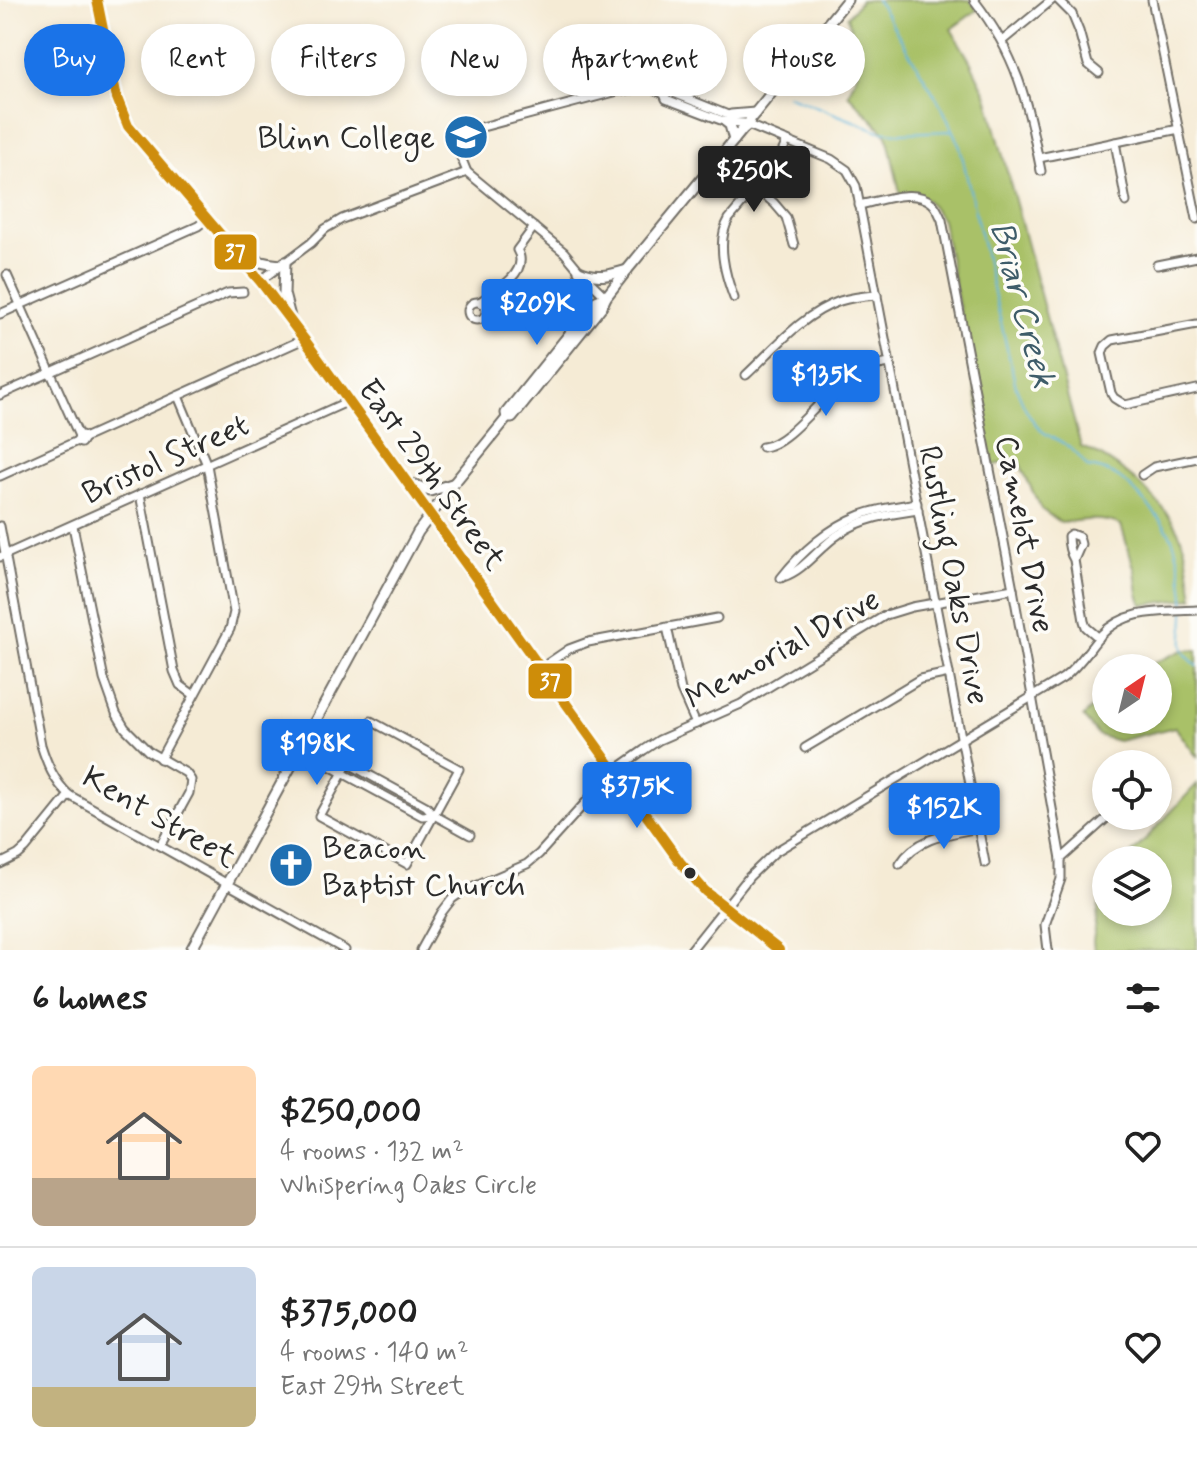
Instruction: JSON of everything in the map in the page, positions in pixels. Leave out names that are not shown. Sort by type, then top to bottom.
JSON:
[{"type":"main road","name":"East 29th Street","points":[[97,0],[117,98],[128,126],[293,324],[680,862],[705,891],[779,950]]},
{"type":"main road","points":[[191,950],[418,532],[507,418],[506,413],[596,301],[606,297],[847,0]]},
{"type":"main road","points":[[734,140],[729,119],[748,122]]},
{"type":"main road","points":[[233,250],[253,261],[283,264],[284,294],[293,324]]},
{"type":"main road","points":[[579,271],[597,277],[627,270]]},
{"type":"main road","points":[[409,482],[430,491],[455,482]]},
{"type":"main road","points":[[594,794],[614,790],[631,795]]},
{"type":"street","points":[[974,0],[1002,41],[1014,66],[1026,98],[1041,171]]},
{"type":"street","points":[[1002,41],[1055,0],[1072,14],[1088,64],[1099,73]]},
{"type":"street","points":[[1152,0],[1197,219]]},
{"type":"street","name":"Rustling Oaks Drive","points":[[467,172],[452,135],[618,91],[651,88],[664,94],[671,92],[729,119],[748,122],[831,159],[853,178],[985,863]]},
{"type":"street","points":[[1039,158],[1179,129]]},
{"type":"street","points":[[734,298],[722,236],[729,219],[778,161],[787,141]]},
{"type":"street","points":[[1115,142],[1126,202]]},
{"type":"street","points":[[260,281],[342,219],[467,172],[564,252],[606,297]]},
{"type":"street","points":[[756,188],[786,217],[794,245]]},
{"type":"street","name":"Camelot Drive","points":[[859,205],[913,195],[934,204],[942,220],[1061,859],[1061,879],[1045,925],[1048,950]]},
{"type":"street","points":[[0,314],[198,226],[207,219]]},
{"type":"street","points":[[479,302],[502,289],[513,275],[521,263],[517,250],[534,227]]},
{"type":"street","points":[[1157,265],[1197,257]]},
{"type":"street","points":[[7,275],[80,438]]},
{"type":"street","points":[[0,395],[228,293],[243,292]]},
{"type":"street","points":[[746,375],[819,311],[845,300],[877,295]]},
{"type":"street","points":[[1197,324],[1112,340],[1102,353],[1111,393],[1125,405],[1197,389]]},
{"type":"street","points":[[0,476],[304,339]]},
{"type":"street","points":[[762,447],[782,440],[851,375],[871,366],[890,363]]},
{"type":"street","points":[[160,759],[230,629],[234,612],[207,465],[178,396]]},
{"type":"street","name":"Bristol Street","points":[[3,556],[349,401]]},
{"type":"street","points":[[1142,475],[1154,467],[1197,458]]},
{"type":"street","points":[[140,494],[174,671],[180,685],[194,695]]},
{"type":"street","points":[[830,536],[795,572],[781,578],[790,566],[830,536],[863,521],[918,506]]},
{"type":"street","name":"Kent Street","points":[[0,526],[3,556],[41,745],[54,778],[69,795],[345,950]]},
{"type":"street","points":[[73,526],[110,700],[125,728],[148,751],[191,780],[189,793],[160,846]]},
{"type":"street","points":[[1074,560],[1086,627],[1099,638]]},
{"type":"street","name":"Memorial Drive","points":[[421,950],[452,899],[527,864],[614,771],[659,740],[741,704],[886,615],[936,602],[1013,589]]},
{"type":"street","points":[[691,950],[757,867],[775,852],[1073,671],[1113,625],[1134,615],[1196,610]]},
{"type":"street","points":[[541,668],[569,649],[588,642],[717,618]]},
{"type":"street","points":[[667,627],[681,690],[696,724]]},
{"type":"street","points":[[805,748],[920,679],[949,673]]},
{"type":"street","points":[[371,721],[459,769],[407,864],[319,816],[348,764],[371,721]]},
{"type":"street","points":[[303,745],[348,764],[426,806],[434,815],[470,835]]},
{"type":"street","points":[[303,745],[343,773],[422,816],[434,815]]},
{"type":"street","points":[[0,864],[26,848],[69,795]]},
{"type":"street","points":[[900,864],[915,846],[939,836],[979,828]]},
{"type":"street","points":[[1061,859],[1093,830]]},
{"type":"green space","points":[[861,0],[970,0],[977,10],[951,29],[987,96],[1081,447],[1126,473],[1167,514],[1185,550],[1193,598],[1142,605],[1121,525],[1099,520],[1061,523],[1041,509],[1018,460],[990,466],[942,220],[927,200],[901,197],[887,135],[850,96],[865,96],[865,24],[850,24],[847,17]]},
{"type":"green space","points":[[1183,650],[1197,650],[1197,757],[1175,727],[1172,728],[1172,655]]},
{"type":"green space","points":[[1092,708],[1092,728],[1083,717]]},
{"type":"green space","points":[[1097,734],[1146,734],[1118,741]]},
{"type":"green space","points":[[1197,784],[1197,950],[1094,950],[1095,926],[1172,926],[1172,846],[1139,846],[1154,830],[1172,830],[1172,811]]},
{"type":"waterway","name":"Briar Creek","points":[[876,0],[942,107],[960,147],[1016,387],[1024,405],[1042,431],[1068,446],[1087,467],[1112,474],[1126,483],[1164,525],[1176,550],[1182,578],[1185,615],[1183,648],[1197,666]]},
{"type":"waterway","points":[[790,96],[879,131],[951,131]]},
{"type":"transit line","name":"37","points":[[97,0],[117,98],[128,126],[260,281],[304,339],[680,862],[705,891],[779,950]]},
{"type":"place","name":"Blinn College","points":[[466,137]]},
{"type":"place","name":"Beacon Baptist Church","points":[[291,865]]}]
